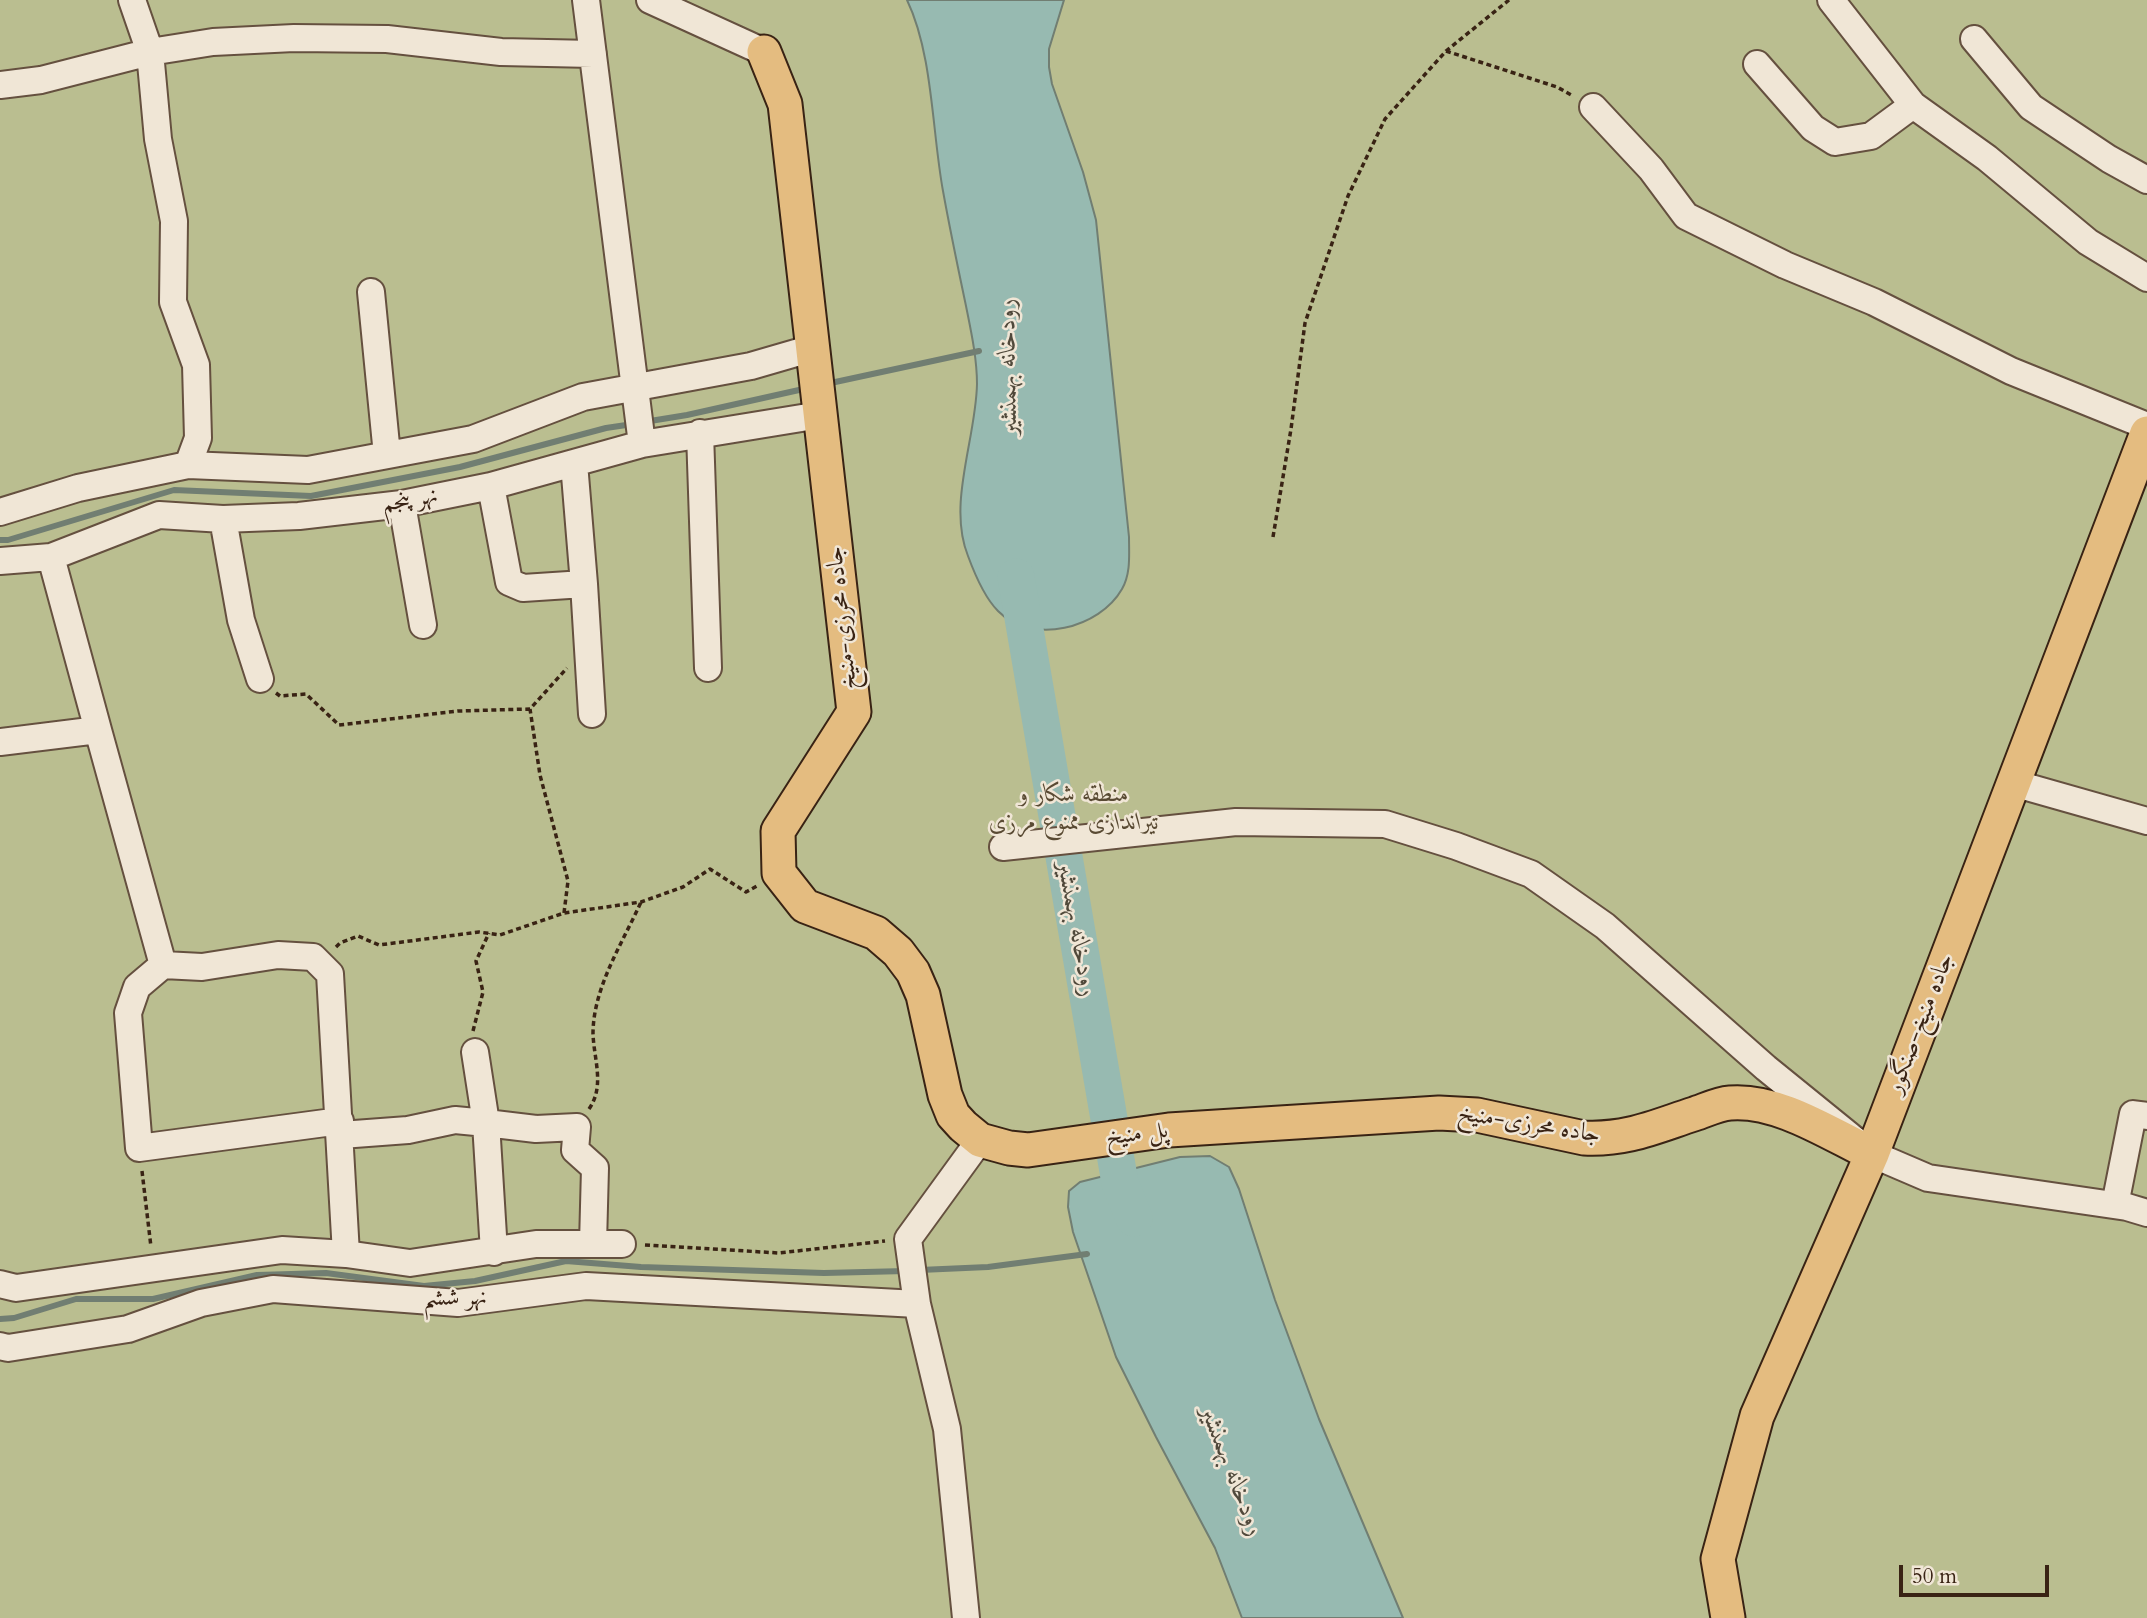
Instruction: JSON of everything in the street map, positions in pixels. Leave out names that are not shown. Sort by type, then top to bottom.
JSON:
[{"type":"main road","name":"جاده محرزی-منیخ","points":[[764,52],[785,104],[853,712],[778,831],[779,873]]},
{"type":"main road","name":"جاده منیخ-صنگور","points":[[1728,1618],[1718,1559],[1758,1416],[1872,1153],[2147,433]]},
{"type":"main road","points":[[779,873],[805,906],[876,933],[898,952],[913,972],[923,995],[945,1095],[953,1115],[980,1140]]},
{"type":"main road","name":"جاده محرزی-منیخ","points":[[1296,1123],[1458,1112],[1584,1138],[1602,1139],[1623,1138],[1728,1103],[1750,1103],[1772,1107],[1872,1153]]},
{"type":"main road","name":"پل منیخ","points":[[980,1140],[1028,1150],[1169,1130],[1296,1123]]},
{"type":"street","points":[[132,0],[150,52],[158,139],[174,221],[173,302],[197,365],[198,438],[188,465]]},
{"type":"street","points":[[586,0],[639,419]]},
{"type":"street","points":[[650,0],[764,52]]},
{"type":"street","points":[[1831,0],[1913,105],[1987,158],[2088,242],[2147,278]]},
{"type":"street","points":[[0,85],[41,80],[150,52],[213,42],[295,38],[387,39],[501,52],[593,54]]},
{"type":"street","points":[[1974,39],[2031,107],[2109,159],[2147,180]]},
{"type":"street","points":[[1757,64],[1813,128],[1835,142],[1871,136],[1913,105]]},
{"type":"street","points":[[1593,107],[1651,169],[1686,216],[1785,265],[1874,302],[2011,370],[2147,426]]},
{"type":"street","points":[[371,292],[387,454]]},
{"type":"street","name":"نهر پنجم","points":[[0,561],[51,557],[159,515],[223,519],[299,516],[402,504],[491,486],[575,463],[639,419],[751,366],[817,384]]},
{"type":"street","name":"نهر پنجم","points":[[0,512],[78,488],[188,465],[308,470],[473,439],[583,397],[639,419],[700,433],[817,384]]},
{"type":"street","points":[[700,433],[708,668]]},
{"type":"street","points":[[575,463],[592,714]]},
{"type":"street","points":[[491,486],[509,582],[523,588],[584,584]]},
{"type":"street","points":[[402,504],[423,625]]},
{"type":"street","points":[[223,519],[241,620],[260,679]]},
{"type":"street","points":[[51,557],[163,965]]},
{"type":"street","points":[[0,742],[98,730]]},
{"type":"street","points":[[2014,783],[2147,821]]},
{"type":"street","points":[[1003,847],[1236,822],[1385,824],[1456,846],[1531,874],[1605,926],[1766,1068],[1872,1153],[1928,1178],[2129,1208],[2133,1114],[2147,1116]]},
{"type":"street","points":[[346,1254],[340,1128],[330,974],[313,957],[278,955],[202,967],[163,965],[136,987],[128,1013],[139,1148],[340,1128],[408,1130],[455,1120],[536,1129],[576,1126],[575,1150],[596,1168],[593,1244]]},
{"type":"street","points":[[475,1052],[486,1123],[494,1252]]},
{"type":"street","points":[[966,1618],[947,1429],[916,1295],[909,1246],[980,1140]]},
{"type":"street","points":[[0,1284],[16,1288],[282,1250],[346,1254],[410,1263],[536,1244],[622,1244]]},
{"type":"street","name":"نهر ششم","points":[[0,1346],[8,1348],[128,1329],[201,1303],[273,1289],[458,1303],[586,1286],[916,1295]]},
{"type":"path","points":[[1273,537],[1292,429],[1305,323],[1348,196],[1385,119],[1446,51],[1509,0]]},
{"type":"path","points":[[1446,51],[1557,87],[1593,107]]},
{"type":"path","points":[[260,679],[280,696],[306,694],[339,724],[458,711],[530,709],[588,645]]},
{"type":"path","points":[[530,709],[540,775],[568,881],[564,913]]},
{"type":"path","points":[[320,964],[340,943],[358,936],[379,945],[431,936],[479,932],[500,935],[564,913],[641,902],[683,887],[710,869],[746,892],[779,873]]},
{"type":"path","points":[[576,1126],[592,1104],[599,1076],[593,1036],[595,1004],[641,902]]},
{"type":"path","points":[[475,1052],[473,1032],[483,992],[476,961],[489,933]]},
{"type":"path","points":[[139,1148],[153,1268]]},
{"type":"path","points":[[622,1244],[779,1253],[909,1246]]},
{"type":"green space","name":"منطقه شکار و تیراندازی ممنوع مرزی","points":[[0,0],[2147,0],[2147,1618],[0,1618]]},
{"type":"water","points":[[907,0],[1064,0],[1049,49],[1049,67],[1052,84],[1083,172],[1096,220],[1129,550],[1125,583],[1112,603],[1098,614],[1064,628],[1029,628],[1012,622],[998,611],[977,578],[962,536],[961,493],[975,405],[976,364],[939,168],[927,69],[916,21]]},
{"type":"water","points":[[1210,1156],[1229,1167],[1239,1189],[1275,1300],[1319,1419],[1403,1618],[1242,1618],[1215,1548],[1116,1357],[1073,1232],[1068,1207],[1069,1191],[1080,1182],[1180,1157]]},
{"type":"waterway","points":[[826,384],[979,351]]},
{"type":"waterway","points":[[644,422],[808,388]]},
{"type":"waterway","points":[[0,540],[8,540],[174,490],[311,496],[460,467],[606,428],[633,424]]},
{"type":"waterway","name":"رودخانه بهمنشیر","points":[[1016,577],[1120,1183],[1134,1218]]},
{"type":"waterway","points":[[920,1270],[988,1267],[1087,1254]]},
{"type":"waterway","points":[[0,1319],[14,1318],[76,1299],[153,1299],[257,1275],[326,1273],[424,1286],[475,1281],[566,1261],[641,1267],[824,1273],[906,1271]]}]
